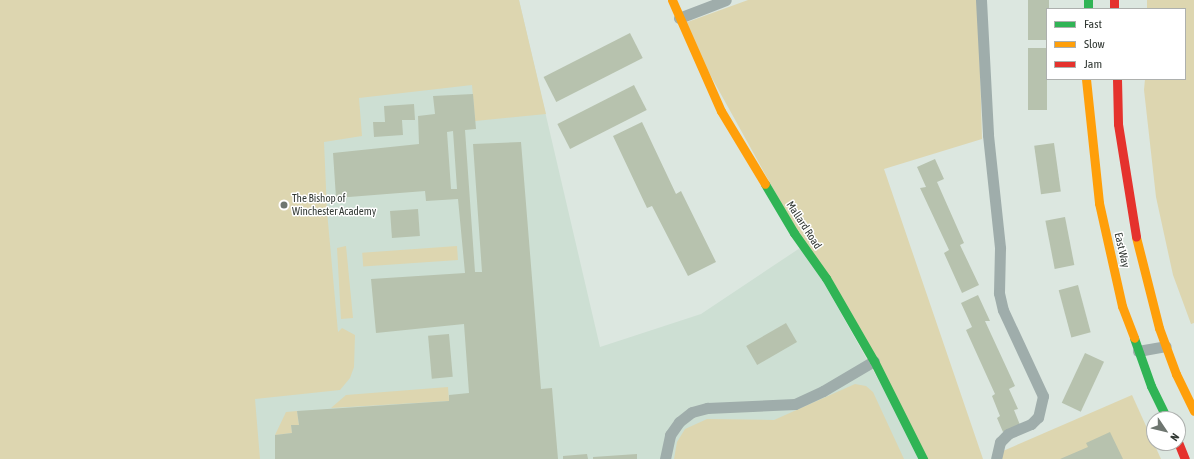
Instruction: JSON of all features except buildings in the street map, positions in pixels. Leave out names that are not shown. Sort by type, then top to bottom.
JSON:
[{"type":"street","name":"Mallard Road","points":[[672,0],[721,111],[794,233],[826,278],[874,361],[923,459]]},
{"type":"street","name":"East Way","points":[[1086,80],[1099,203],[1122,306],[1151,386],[1163,411]]},
{"type":"street","name":"East Way","points":[[1117,80],[1118,124],[1135,233],[1166,346],[1194,411]]},
{"type":"lane","points":[[679,18],[726,0]]},
{"type":"lane","points":[[980,0],[988,135],[1000,248],[999,293],[1003,310],[1043,396],[1038,417],[1031,424],[1008,434],[1000,442],[996,459]]},
{"type":"lane","points":[[1138,351],[1166,346]]},
{"type":"lane","points":[[665,459],[670,435],[679,422],[692,412],[707,408],[795,404],[824,391],[874,361]]},
{"type":"shaded area","points":[[0,0],[519,0],[546,114],[475,121],[472,85],[359,98],[362,136],[324,142],[327,211],[338,332],[342,328],[355,335],[354,367],[350,378],[340,390],[255,399],[260,459],[0,459]]},
{"type":"shaded area","name":"The Bishop of Winchester Academy","points":[[249,0],[519,0],[600,347],[701,314],[803,246],[923,459],[0,459],[0,165]]},
{"type":"shaded area","points":[[748,0],[978,0],[982,139],[884,169],[983,459],[923,459],[682,24]]},
{"type":"shaded area","points":[[1147,0],[1194,0],[1194,323],[1191,324],[1173,275],[1156,197],[1144,90],[1145,80],[1186,80],[1186,8],[1147,8]]},
{"type":"shaded area","points":[[346,246],[353,318],[341,319],[337,248]]},
{"type":"shaded area","points":[[457,246],[458,260],[363,267],[362,253]]},
{"type":"shaded area","points":[[855,384],[866,386],[873,392],[904,459],[674,459],[677,442],[685,429],[707,419],[774,420]]},
{"type":"shaded area","points":[[448,387],[449,401],[331,408],[346,395]]},
{"type":"shaded area","points":[[1132,395],[1146,426],[1146,451],[1157,451],[1161,459],[996,459],[996,454]]},
{"type":"shaded area","points":[[297,411],[299,425],[291,425],[292,433],[275,435],[286,412]]},
{"type":"traffic: fast","points":[[1088,0],[1088,8]]},
{"type":"traffic: fast","points":[[765,184],[794,233],[826,278],[874,361],[923,459]]},
{"type":"traffic: fast","points":[[1134,338],[1151,386],[1163,411]]},
{"type":"traffic: slow","points":[[672,0],[721,111],[765,184]]},
{"type":"traffic: slow","points":[[1086,80],[1099,203],[1122,306],[1134,338]]},
{"type":"traffic: slow","points":[[1136,237],[1159,328],[1176,374],[1194,411]]},
{"type":"traffic: jam","points":[[1114,0],[1114,8]]},
{"type":"traffic: jam","points":[[1117,80],[1118,124],[1136,237]]},
{"type":"traffic: jam","points":[[1182,451],[1185,459]]},
{"type":"place","name":"The Bishop of Winchester Academy","points":[[284,205]]}]
